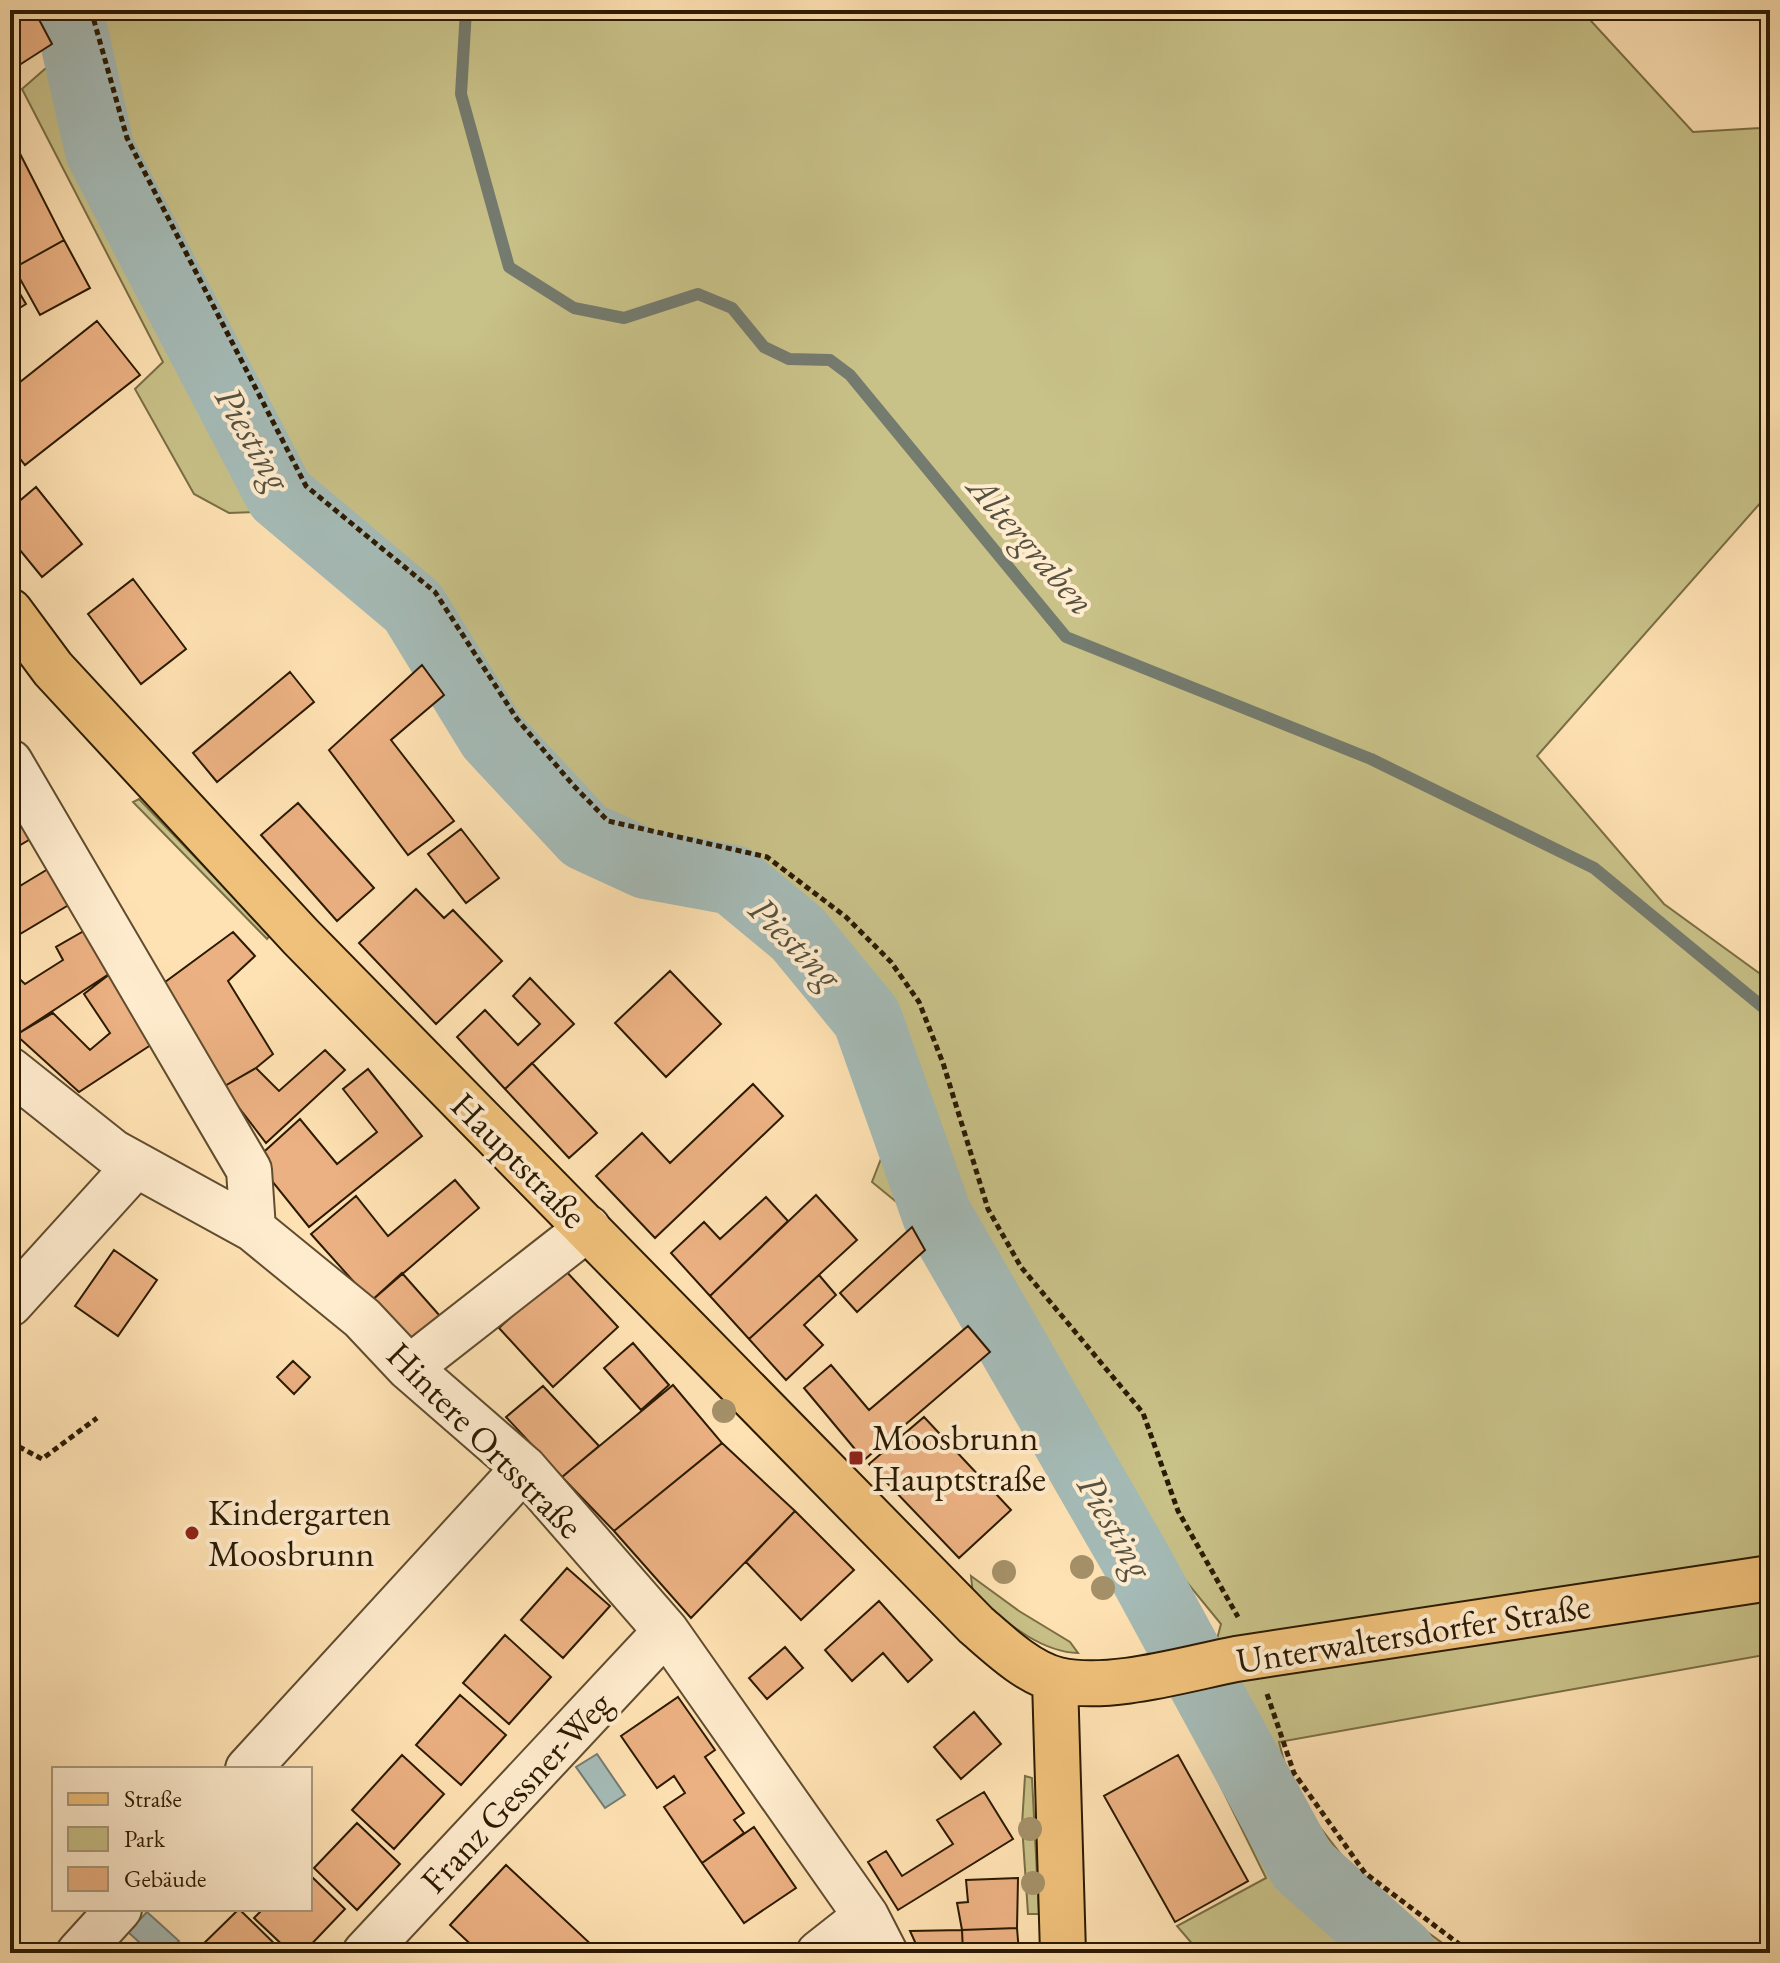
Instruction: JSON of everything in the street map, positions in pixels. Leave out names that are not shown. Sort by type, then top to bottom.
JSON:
[{"type":"main road","name":"Hauptstraße","points":[[10,611],[53,669],[441,1083],[588,1228],[976,1625],[1012,1657],[1055,1680]]},
{"type":"main road","name":"Unterwaltersdorfer Straße","points":[[1055,1680],[1090,1684],[1158,1675],[1245,1658],[1770,1578]]},
{"type":"main road","points":[[1055,1680],[1063,1953]]},
{"type":"street","points":[[10,762],[249,1170],[253,1229]]},
{"type":"street","name":"Hintere Ortsstraße","points":[[10,1070],[113,1152],[253,1229],[362,1318],[409,1368],[524,1468],[666,1631],[876,1934]]},
{"type":"street","points":[[10,1304],[136,1165]]},
{"type":"street","points":[[409,1368],[588,1228]]},
{"type":"street","points":[[250,1767],[524,1468]]},
{"type":"street","name":"Franz Gessner-Weg","points":[[365,1953],[666,1631]]},
{"type":"street","points":[[79,1953],[117,1911]]},
{"type":"street","points":[[819,1953],[876,1934]]},
{"type":"path","points":[[91,10],[127,138],[306,486],[435,592],[517,719],[608,821],[767,857],[846,917],[891,962],[919,1002],[943,1063],[988,1209],[1021,1267],[1143,1413],[1178,1511],[1240,1620],[1245,1658],[1294,1773],[1365,1873],[1471,1953]]},
{"type":"path","points":[[10,1442],[42,1459],[97,1418]]},
{"type":"green space","points":[[42,10],[1581,10],[1693,132],[1760,128],[1770,120],[1770,492],[1537,756],[1664,904],[1770,981],[1770,1654],[1279,1742],[1292,1791],[1367,1888],[1456,1953],[1200,1953],[1177,1926],[1266,1878],[1193,1730],[1221,1624],[1033,1394],[960,1254],[872,1182],[903,1102],[862,1021],[819,995],[728,907],[659,892],[506,740],[438,610],[313,510],[229,513],[194,494],[135,389],[163,362],[22,89],[62,54]]},
{"type":"green space","points":[[139,799],[270,935],[267,939],[133,802]]},
{"type":"green space","points":[[971,1576],[1019,1611],[1070,1642],[1078,1653],[1049,1647],[1008,1623],[973,1595]]},
{"type":"green space","points":[[1025,1776],[1032,1778],[1039,1914],[1028,1914],[1022,1825]]},
{"type":"water","points":[[597,1754],[625,1795],[605,1808],[576,1767]]},
{"type":"water","points":[[147,1912],[179,1941],[168,1953],[151,1953],[128,1932]]},
{"type":"building","points":[[10,10],[34,10],[52,44],[10,71]]},
{"type":"building","points":[[10,134],[64,240],[14,268],[10,261]]},
{"type":"building","points":[[64,240],[90,288],[40,315],[14,268]]},
{"type":"building","points":[[10,277],[26,304],[10,314]]},
{"type":"building","points":[[97,321],[140,375],[25,465],[10,446],[10,390]]},
{"type":"building","points":[[36,487],[82,544],[42,577],[10,538],[10,509]]},
{"type":"building","points":[[133,579],[186,649],[141,684],[88,614]]},
{"type":"building","points":[[422,665],[444,695],[391,740],[454,821],[408,855],[329,750]]},
{"type":"building","points":[[290,672],[314,702],[217,782],[193,753]]},
{"type":"building","points":[[10,801],[34,837],[10,851]]},
{"type":"building","points":[[298,803],[374,888],[337,921],[261,835]]},
{"type":"building","points":[[461,829],[499,878],[466,903],[428,854]]},
{"type":"building","points":[[48,869],[72,903],[10,940],[10,892]]},
{"type":"building","points":[[416,889],[444,918],[453,910],[502,961],[436,1024],[359,943]]},
{"type":"building","points":[[89,928],[115,970],[16,1035],[10,1030],[10,970],[25,984],[63,960],[56,947]]},
{"type":"building","points":[[233,932],[255,956],[228,981],[273,1054],[223,1087],[157,988]]},
{"type":"building","points":[[115,970],[163,1037],[79,1092],[16,1035],[53,1013],[90,1050],[110,1033],[84,994]]},
{"type":"building","points":[[670,971],[721,1024],[666,1077],[615,1023]]},
{"type":"building","points":[[530,978],[574,1024],[505,1089],[457,1037],[485,1010],[518,1045],[540,1024],[513,996]]},
{"type":"building","points":[[325,1050],[345,1070],[266,1143],[223,1087],[256,1068],[279,1091]]},
{"type":"building","points":[[532,1063],[597,1133],[569,1158],[505,1089]]},
{"type":"building","points":[[368,1069],[422,1136],[309,1227],[255,1160],[300,1119],[337,1164],[377,1132],[343,1089]]},
{"type":"building","points":[[753,1084],[783,1116],[655,1238],[596,1176],[642,1133],[670,1163]]},
{"type":"building","points":[[455,1180],[479,1208],[371,1301],[311,1234],[356,1196],[388,1236]]},
{"type":"building","points":[[816,1195],[857,1240],[749,1339],[710,1296]]},
{"type":"building","points":[[766,1197],[788,1221],[710,1296],[671,1253],[704,1222],[720,1239]]},
{"type":"building","points":[[912,1227],[925,1250],[857,1312],[840,1293]]},
{"type":"building","points":[[114,1250],[157,1280],[118,1336],[75,1306]]},
{"type":"building","points":[[564,1269],[618,1327],[553,1387],[499,1328]]},
{"type":"building","points":[[402,1273],[440,1316],[410,1344],[371,1301]]},
{"type":"building","points":[[819,1275],[836,1295],[804,1325],[823,1345],[786,1380],[749,1339]]},
{"type":"building","points":[[968,1326],[990,1352],[864,1460],[804,1388],[831,1365],[869,1410]]},
{"type":"building","points":[[633,1343],[669,1385],[641,1410],[604,1368]]},
{"type":"building","points":[[293,1361],[310,1377],[294,1394],[277,1377]]},
{"type":"building","points":[[673,1385],[722,1443],[614,1531],[562,1477]]},
{"type":"building","points":[[543,1386],[599,1446],[562,1477],[506,1417]]},
{"type":"building","points":[[924,1417],[1011,1510],[959,1558],[869,1464]]},
{"type":"building","points":[[722,1443],[795,1511],[691,1618],[614,1531]]},
{"type":"building","points":[[795,1511],[854,1570],[801,1620],[746,1562]]},
{"type":"building","points":[[567,1568],[610,1606],[563,1658],[521,1620]]},
{"type":"building","points":[[879,1601],[932,1660],[908,1682],[883,1653],[852,1681],[825,1650]]},
{"type":"building","points":[[505,1635],[551,1677],[509,1724],[463,1683]]},
{"type":"building","points":[[785,1647],[803,1668],[767,1699],[749,1678]]},
{"type":"building","points":[[460,1695],[506,1735],[461,1785],[416,1745]]},
{"type":"building","points":[[678,1697],[715,1750],[705,1757],[744,1813],[734,1820],[744,1833],[702,1863],[664,1807],[685,1793],[674,1776],[657,1788],[621,1736]]},
{"type":"building","points":[[974,1712],[1001,1744],[961,1779],[934,1747]]},
{"type":"building","points":[[402,1755],[444,1794],[394,1849],[352,1810]]},
{"type":"building","points":[[1178,1755],[1248,1881],[1175,1922],[1104,1796]]},
{"type":"building","points":[[984,1792],[1013,1839],[898,1910],[868,1862],[886,1851],[902,1876],[953,1844],[937,1820]]},
{"type":"building","points":[[357,1823],[400,1864],[357,1910],[314,1868]]},
{"type":"building","points":[[754,1827],[796,1888],[744,1923],[702,1863]]},
{"type":"building","points":[[506,1865],[595,1948],[591,1953],[480,1953],[450,1925]]},
{"type":"building","points":[[312,1877],[345,1909],[303,1953],[291,1953],[254,1918],[261,1911],[312,1911]]},
{"type":"building","points":[[1018,1878],[1017,1928],[962,1930],[957,1903],[968,1902],[966,1880]]},
{"type":"building","points":[[237,1911],[241,1911],[284,1953],[194,1953]]},
{"type":"building","points":[[1017,1928],[1019,1953],[963,1953],[962,1930]]},
{"type":"building","points":[[962,1930],[963,1952],[943,1953],[920,1953],[910,1931]]},
{"type":"waterway","name":"Piesting","points":[[68,10],[100,151],[280,495],[413,607],[492,736],[585,836],[646,864],[733,880],[798,934],[867,1018],[937,1215],[1135,1558],[1302,1865],[1401,1953]]},
{"type":"waterway","name":"Altergraben","points":[[466,10],[461,94],[509,267],[574,308],[624,318],[698,294],[732,308],[764,347],[789,359],[830,360],[850,375],[1066,637],[1371,759],[1594,868],[1770,1013]]},
{"type":"place","name":"Moosbrunn Hauptstraße","points":[[856,1458]]},
{"type":"place","name":"Kindergarten Moosbrunn","points":[[192,1533]]}]
